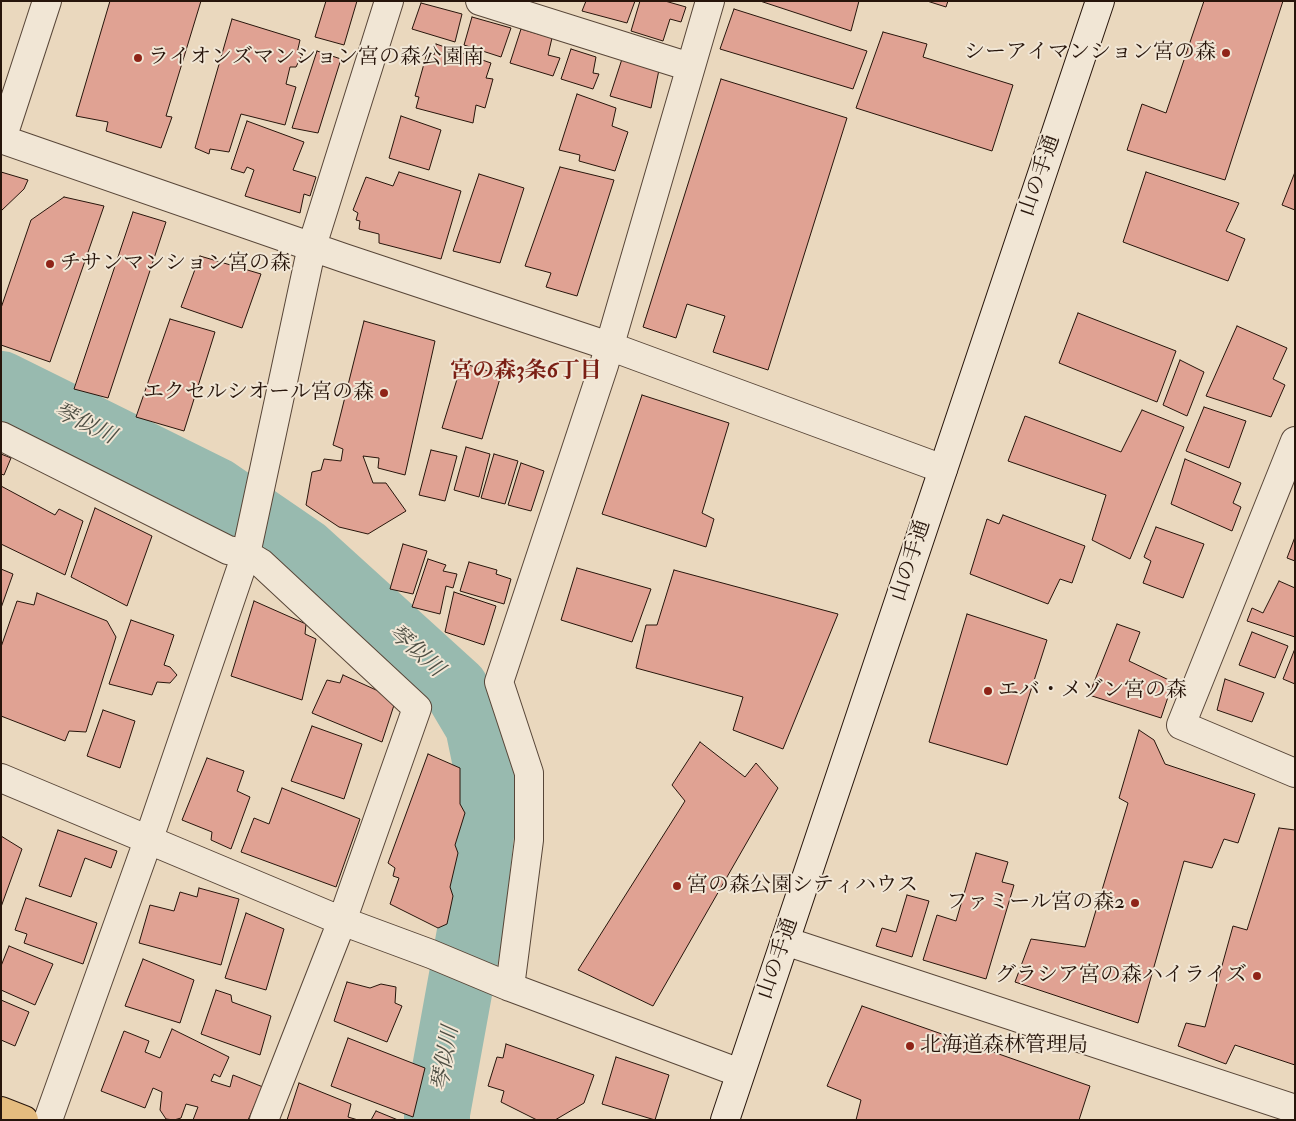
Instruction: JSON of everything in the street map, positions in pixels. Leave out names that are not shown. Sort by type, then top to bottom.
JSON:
[{"type":"main road","points":[[1,1110],[24,1120]]},
{"type":"street","points":[[47,1],[2,139],[609,346],[943,469]]},
{"type":"street","points":[[48,1120],[148,840],[247,548],[312,246],[389,1]]},
{"type":"street","points":[[480,1],[690,67]]},
{"type":"street","points":[[499,982],[530,840],[529,773],[500,682],[609,346],[710,1]]},
{"type":"street","name":"山の手通","points":[[725,1120],[1100,1]]},
{"type":"street","points":[[1,436],[228,550],[247,548]]},
{"type":"street","points":[[1295,441],[1181,725],[1295,773]]},
{"type":"street","points":[[247,548],[417,708],[342,920],[264,1120]]},
{"type":"street","points":[[1,778],[342,920],[499,982],[740,1073]]},
{"type":"street","points":[[786,941],[1295,1110]]},
{"type":"building","name":"ライオンズマンション宮の森公園南","points":[[110,1],[201,1],[166,116],[172,117],[161,148],[106,131],[108,122],[76,116]]},
{"type":"building","points":[[326,1],[357,1],[344,45],[315,37]]},
{"type":"building","points":[[586,1],[635,1],[627,23],[582,11]]},
{"type":"building","points":[[640,1],[665,1],[686,7],[681,22],[670,19],[663,41],[631,31]]},
{"type":"building","points":[[760,1],[859,1],[851,31]]},
{"type":"building","points":[[927,1],[948,1],[946,7]]},
{"type":"building","name":"シーアイマンション宮の森","points":[[1204,1],[1283,1],[1225,180],[1127,150],[1142,104],[1166,113]]},
{"type":"building","points":[[421,3],[462,14],[455,42],[412,29]]},
{"type":"building","points":[[734,9],[867,51],[853,89],[720,49]]},
{"type":"building","points":[[472,17],[511,28],[501,57],[464,45]]},
{"type":"building","points":[[232,19],[300,40],[297,53],[303,53],[296,67],[290,67],[286,84],[296,87],[285,125],[241,114],[229,152],[210,149],[209,154],[195,148]]},
{"type":"building","points":[[521,29],[552,38],[548,55],[560,58],[553,76],[510,63]]},
{"type":"building","points":[[883,32],[927,44],[923,57],[1013,85],[992,151],[856,108]]},
{"type":"building","points":[[436,44],[491,63],[486,78],[493,79],[485,108],[476,105],[473,123],[416,108],[419,97],[415,96],[427,53],[434,55]]},
{"type":"building","points":[[571,49],[596,57],[593,73],[599,74],[593,89],[561,79]]},
{"type":"building","points":[[317,51],[341,59],[318,133],[292,128]]},
{"type":"building","points":[[622,59],[659,70],[651,108],[610,96]]},
{"type":"building","points":[[721,79],[847,118],[768,370],[713,352],[725,316],[687,304],[676,338],[643,327]]},
{"type":"building","points":[[577,94],[616,108],[612,126],[628,132],[615,171],[579,161],[580,155],[559,150]]},
{"type":"building","points":[[401,116],[441,130],[429,170],[389,158]]},
{"type":"building","points":[[247,121],[304,142],[293,170],[316,177],[310,196],[304,194],[300,213],[245,196],[254,170],[247,167],[244,173],[231,169]]},
{"type":"building","points":[[560,167],[614,180],[577,296],[546,287],[551,273],[525,266]]},
{"type":"building","points":[[1,172],[28,180],[24,189],[1,211]]},
{"type":"building","points":[[399,172],[461,191],[441,259],[379,243],[379,234],[359,229],[360,221],[356,220],[358,213],[353,210],[366,177],[393,186]]},
{"type":"building","points":[[1146,172],[1239,203],[1226,231],[1245,239],[1228,281],[1123,242]]},
{"type":"building","points":[[1295,172],[1295,210],[1282,205]]},
{"type":"building","points":[[479,174],[524,188],[500,263],[453,251]]},
{"type":"building","name":"チサンマンション宮の森","points":[[64,197],[104,206],[50,362],[1,345],[1,308],[31,220]]},
{"type":"building","points":[[133,212],[166,222],[108,398],[74,389]]},
{"type":"building","points":[[200,256],[261,274],[242,328],[181,307]]},
{"type":"building","points":[[1078,313],[1176,351],[1157,402],[1059,363]]},
{"type":"building","points":[[170,319],[215,332],[184,431],[136,417]]},
{"type":"building","name":"エクセルシオール宮の森","points":[[364,321],[435,341],[405,475],[378,468],[379,458],[363,456],[373,483],[386,483],[406,511],[368,534],[339,527],[306,505],[312,472],[321,470],[324,459],[341,461],[343,449],[333,445]]},
{"type":"building","points":[[1237,326],[1287,348],[1273,379],[1285,385],[1271,417],[1206,396]]},
{"type":"building","points":[[1180,360],[1204,372],[1187,416],[1163,405]]},
{"type":"building","points":[[462,363],[501,375],[482,439],[442,428]]},
{"type":"building","points":[[642,395],[729,423],[702,513],[714,519],[706,547],[602,514]]},
{"type":"building","points":[[1204,407],[1246,421],[1229,468],[1186,451]]},
{"type":"building","points":[[1142,410],[1184,427],[1130,559],[1092,540],[1106,495],[1008,461],[1025,416],[1121,452]]},
{"type":"building","points":[[466,447],[490,454],[479,497],[454,490]]},
{"type":"building","points":[[431,450],[457,456],[445,501],[419,495]]},
{"type":"building","points":[[1,454],[11,458],[4,475],[1,474]]},
{"type":"building","points":[[494,454],[518,461],[505,504],[481,498]]},
{"type":"building","points":[[1185,459],[1241,483],[1233,503],[1241,507],[1232,531],[1171,504]]},
{"type":"building","points":[[521,463],[544,471],[531,511],[508,505]]},
{"type":"building","points":[[1,486],[55,515],[59,509],[83,521],[65,575],[1,544]]},
{"type":"building","points":[[95,508],[152,536],[127,606],[71,577]]},
{"type":"building","points":[[1003,515],[1085,546],[1072,583],[1060,579],[1048,604],[970,574],[987,519],[999,524]]},
{"type":"building","points":[[1156,527],[1204,544],[1183,598],[1143,583],[1151,561],[1144,557]]},
{"type":"building","points":[[1295,537],[1295,561],[1287,558]]},
{"type":"building","points":[[403,544],[427,551],[413,594],[390,589]]},
{"type":"building","points":[[428,559],[446,565],[443,571],[457,574],[453,588],[446,586],[440,614],[412,607]]},
{"type":"building","points":[[469,562],[497,570],[496,574],[511,579],[504,604],[460,591]]},
{"type":"building","points":[[577,568],[651,589],[632,642],[561,620]]},
{"type":"building","points":[[1,569],[13,574],[1,608]]},
{"type":"building","points":[[674,570],[838,614],[783,749],[733,730],[743,697],[636,668],[646,625],[657,625]]},
{"type":"building","points":[[1279,581],[1295,588],[1295,637],[1247,621],[1252,608],[1263,613]]},
{"type":"building","points":[[454,592],[496,606],[484,645],[445,632]]},
{"type":"building","points":[[37,593],[107,621],[116,637],[86,732],[69,731],[65,741],[1,716],[1,647],[17,601],[34,605]]},
{"type":"building","points":[[254,601],[306,624],[305,634],[316,639],[302,700],[231,676]]},
{"type":"building","name":"エバ・メゾン宮の森","points":[[967,614],[1047,640],[1007,765],[929,742]]},
{"type":"building","points":[[131,620],[174,635],[164,665],[170,667],[177,675],[170,683],[157,682],[152,695],[109,684]]},
{"type":"building","points":[[1117,624],[1140,632],[1129,661],[1173,682],[1161,718],[1089,695]]},
{"type":"building","points":[[1252,632],[1288,646],[1275,678],[1239,665]]},
{"type":"building","points":[[1295,651],[1295,684],[1283,679]]},
{"type":"building","points":[[343,675],[396,699],[382,742],[312,713],[327,680],[340,683]]},
{"type":"building","points":[[1225,679],[1264,693],[1252,722],[1217,710]]},
{"type":"building","points":[[103,710],[135,721],[120,768],[87,756]]},
{"type":"building","points":[[312,726],[362,744],[344,799],[291,781]]},
{"type":"building","name":"ファミール宮の森2","points":[[1139,730],[1154,740],[1165,764],[1255,794],[1238,843],[1224,839],[1212,868],[1184,861],[1138,1023],[1015,982],[1031,939],[1085,947],[1128,803],[1119,798]]},
{"type":"building","name":"宮の森公園シティハウス","points":[[700,742],[745,777],[756,763],[778,788],[653,1006],[578,970],[685,801],[672,785]]},
{"type":"building","points":[[428,754],[460,768],[460,804],[465,813],[455,845],[458,853],[450,887],[453,896],[447,924],[438,928],[390,904],[399,878],[393,876],[395,868],[388,863]]},
{"type":"building","points":[[207,758],[244,771],[237,791],[250,797],[231,849],[211,840],[212,832],[182,820]]},
{"type":"building","points":[[282,788],[360,819],[336,887],[241,852],[254,818],[269,824]]},
{"type":"building","name":"グラシア宮の森ハイライズ","points":[[1279,828],[1295,830],[1295,1065],[1235,1045],[1226,1064],[1178,1046],[1186,1023],[1205,1027],[1233,926],[1247,930]]},
{"type":"building","points":[[58,830],[117,851],[111,868],[85,858],[71,897],[39,886]]},
{"type":"building","points":[[1,836],[22,849],[1,907]]},
{"type":"building","points":[[976,853],[1008,862],[1002,882],[1014,885],[986,979],[923,960],[937,915],[956,921]]},
{"type":"building","points":[[199,888],[239,899],[221,965],[139,943],[150,905],[174,911],[180,892],[197,897]]},
{"type":"building","points":[[907,895],[929,901],[912,957],[876,946],[882,928],[896,932]]},
{"type":"building","points":[[26,898],[97,923],[83,964],[24,943],[27,934],[15,930]]},
{"type":"building","points":[[246,913],[284,929],[266,990],[225,978]]},
{"type":"building","points":[[9,946],[53,964],[35,1005],[1,990],[1,966]]},
{"type":"building","points":[[143,959],[194,980],[180,1023],[125,1006]]},
{"type":"building","points":[[347,982],[370,988],[381,984],[396,987],[395,1003],[402,1006],[387,1042],[334,1021]]},
{"type":"building","points":[[216,990],[231,995],[232,1002],[271,1016],[260,1055],[201,1034]]},
{"type":"building","points":[[1,1000],[29,1012],[15,1046],[1,1040]]},
{"type":"building","name":"北海道森林管理局","points":[[862,1006],[1090,1086],[1079,1120],[856,1120],[861,1100],[827,1086]]},
{"type":"building","points":[[172,1029],[229,1057],[220,1077],[214,1074],[211,1081],[230,1087],[233,1075],[263,1087],[248,1120],[193,1120],[198,1107],[186,1104],[181,1118],[174,1120],[166,1119],[160,1110],[162,1092],[153,1088],[145,1108],[101,1091],[124,1031],[149,1041],[145,1052],[160,1058]]},
{"type":"building","points":[[348,1038],[425,1068],[413,1117],[331,1086]]},
{"type":"building","points":[[506,1044],[594,1075],[584,1103],[555,1120],[537,1120],[501,1102],[504,1091],[488,1086],[497,1057],[503,1058]]},
{"type":"building","points":[[616,1057],[669,1075],[655,1120],[602,1104]]},
{"type":"building","points":[[299,1083],[351,1104],[348,1117],[358,1120],[287,1120]]},
{"type":"building","points":[[376,1111],[398,1120],[371,1120]]},
{"type":"waterway","name":"琴似川","points":[[1,384],[215,490],[304,551],[456,689],[478,726],[488,774],[470,932],[437,1120]]},
{"type":"place","name":"シーアイマンション宮の森","points":[[1226,53]]},
{"type":"place","name":"ライオンズマンション宮の森公園南","points":[[138,58]]},
{"type":"place","name":"チサンマンション宮の森","points":[[50,264]]},
{"type":"place","name":"エクセルシオール宮の森","points":[[384,393]]},
{"type":"place","name":"エバ・メゾン宮の森","points":[[988,691]]},
{"type":"place","name":"宮の森公園シティハウス","points":[[677,886]]},
{"type":"place","name":"ファミール宮の森2","points":[[1135,903]]},
{"type":"place","name":"グラシア宮の森ハイライズ","points":[[1257,976]]},
{"type":"place","name":"北海道森林管理局","points":[[910,1046]]},
{"type":"district","name":"宮の森3条6丁目","points":[[526,372]]}]
